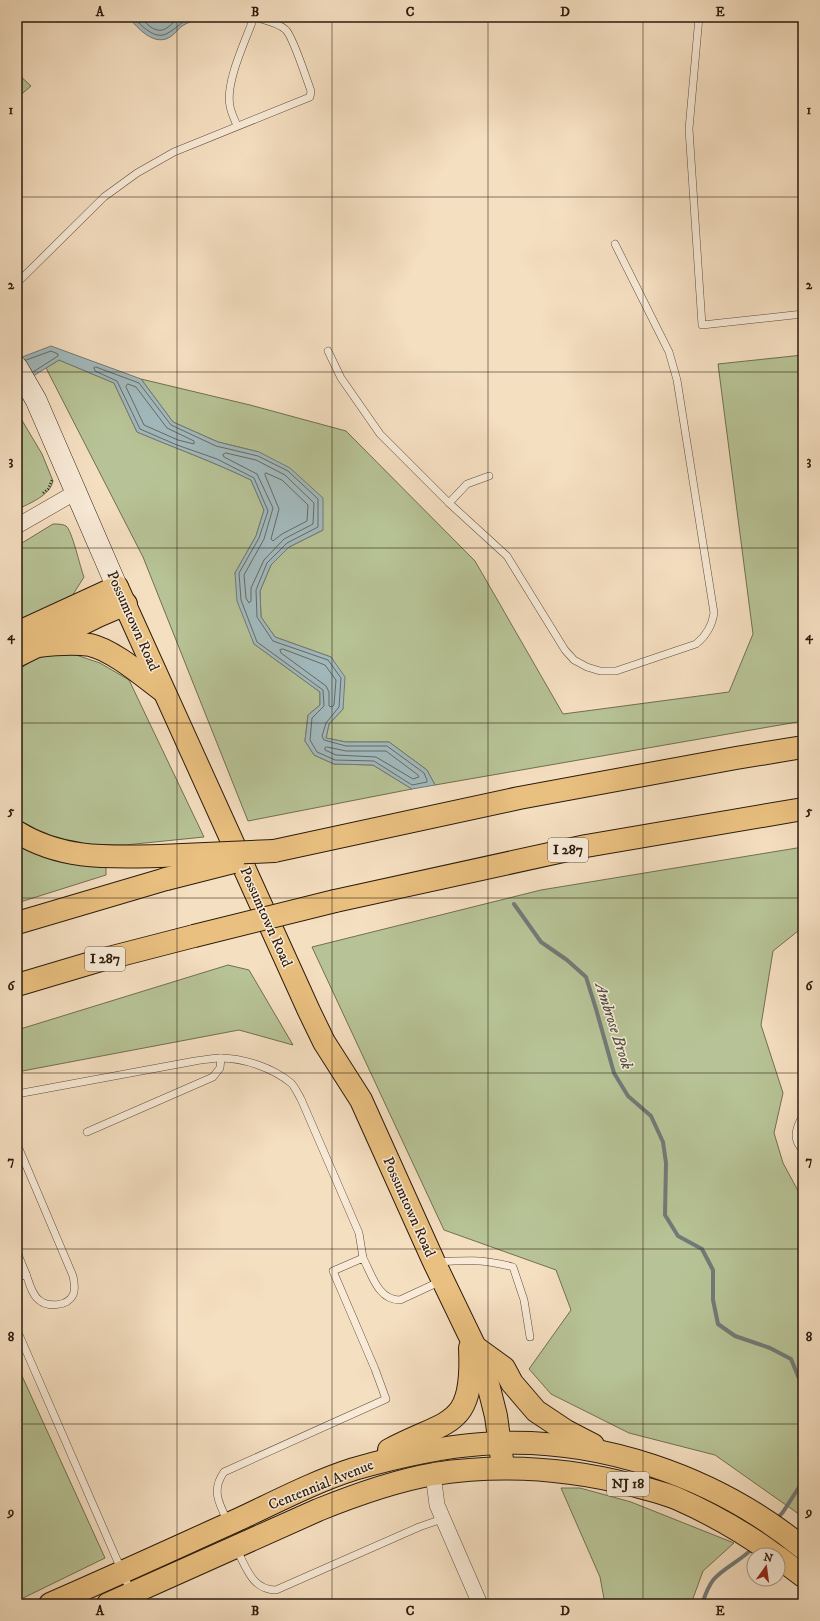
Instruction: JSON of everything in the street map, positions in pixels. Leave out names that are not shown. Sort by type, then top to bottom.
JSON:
[{"type":"highway","points":[[17,633],[121,595]]},
{"type":"highway","points":[[17,656],[37,646],[121,595]]},
{"type":"highway","name":"Possumtown Road","points":[[121,595],[163,691],[309,1011],[324,1042],[361,1100],[438,1271],[472,1341],[490,1390],[501,1444],[503,1468]]},
{"type":"highway","points":[[37,646],[57,644],[91,646],[120,660],[163,691]]},
{"type":"highway","points":[[17,923],[166,879],[274,851],[519,798],[803,747]]},
{"type":"highway","name":"I 287","points":[[17,985],[101,960],[335,901],[586,846],[803,809]]},
{"type":"highway","points":[[17,832],[43,845],[64,852],[89,856],[160,856],[274,851]]},
{"type":"highway","points":[[472,1341],[504,1368],[522,1396],[536,1411],[566,1431],[616,1456]]},
{"type":"highway","points":[[352,1470],[395,1447],[442,1426],[460,1412],[466,1401],[469,1390],[472,1341]]},
{"type":"highway","name":"Centennial Avenue","points":[[50,1604],[122,1573],[306,1488],[352,1470],[425,1451],[482,1444],[555,1446],[616,1456],[656,1467],[720,1494],[784,1532],[803,1548]]},
{"type":"highway","name":"Centennial Avenue","points":[[108,1604],[350,1497],[385,1486],[433,1474],[503,1468],[569,1472],[606,1479],[677,1498],[719,1519],[764,1547]]},
{"type":"highway","name":"Centennial Avenue","points":[[786,1563],[803,1576]]},
{"type":"main road","name":"Possumtown Road","points":[[17,367],[36,400],[121,595]]},
{"type":"street","points":[[17,526],[76,492]]},
{"type":"street","points":[[433,1474],[436,1505],[480,1604]]},
{"type":"lane","points":[[17,283],[104,197],[137,173],[174,152],[310,97],[311,91],[291,39],[286,30],[277,25],[254,17],[233,73],[229,96],[230,106],[237,126]]},
{"type":"lane","points":[[699,17],[689,129],[702,325],[803,314]]},
{"type":"lane","points":[[328,351],[341,378],[380,434],[449,503],[507,556],[565,650],[574,660],[587,667],[600,671],[616,672],[696,644],[702,639],[712,624],[714,613],[677,380],[669,352],[615,244]]},
{"type":"lane","points":[[449,503],[467,484],[489,476]]},
{"type":"lane","points":[[17,1094],[195,1061],[221,1058],[252,1063],[277,1074],[292,1084],[301,1098],[359,1233],[363,1258],[380,1292],[390,1299],[400,1300],[438,1271],[474,1260],[494,1262],[513,1267],[524,1300],[530,1337]]},
{"type":"lane","points":[[87,1132],[213,1077],[220,1068],[221,1058]]},
{"type":"lane","points":[[803,1116],[796,1133],[796,1140],[803,1150]]},
{"type":"lane","points":[[17,1144],[73,1276],[74,1285],[72,1296],[68,1300],[58,1304],[49,1305],[37,1299],[17,1252]]},
{"type":"lane","points":[[229,1524],[222,1509],[217,1492],[217,1484],[224,1472],[386,1399],[375,1369],[333,1271],[363,1258]]},
{"type":"lane","points":[[17,1278],[26,1274]]},
{"type":"lane","points":[[17,1330],[131,1594]]},
{"type":"lane","points":[[236,1548],[255,1583],[264,1589],[276,1590],[419,1527],[442,1519]]},
{"type":"path","points":[[37,496],[48,489],[51,485],[51,478]]},
{"type":"green space","points":[[17,73],[31,86],[17,98]]},
{"type":"green space","points":[[803,355],[803,721],[435,785],[427,770],[389,742],[346,742],[326,738],[329,724],[343,709],[331,657],[275,637],[261,617],[260,591],[271,565],[289,547],[323,530],[259,452],[218,442],[173,422],[141,379],[250,405],[346,431],[475,561],[563,714],[729,692],[753,634],[718,364]]},
{"type":"green space","points":[[59,360],[114,383],[137,432],[209,461],[251,480],[264,510],[256,536],[235,573],[254,644],[320,692],[320,705],[308,715],[305,741],[314,755],[334,764],[373,765],[412,789],[248,821],[143,557],[46,368]]},
{"type":"green space","points":[[17,412],[42,454],[53,481],[48,491],[33,502],[17,510]]},
{"type":"green space","points":[[53,524],[66,526],[68,529],[84,577],[72,596],[17,626],[17,546]]},
{"type":"green space","points":[[67,652],[100,663],[129,680],[204,837],[125,845],[63,844],[38,833],[17,821],[17,671],[36,658]]},
{"type":"green space","points":[[17,840],[106,866],[106,875],[17,903]]},
{"type":"green space","points":[[803,847],[803,927],[773,951],[761,1025],[783,1093],[774,1133],[783,1163],[803,1200],[803,1517],[715,1455],[629,1433],[551,1394],[529,1369],[571,1310],[556,1270],[444,1230],[312,947],[541,890]]},
{"type":"green space","points":[[228,965],[249,970],[293,1045],[239,1030],[17,1072],[17,1030]]},
{"type":"green space","points":[[17,1365],[105,1558],[17,1601]]},
{"type":"green space","points":[[561,1488],[580,1488],[631,1502],[734,1543],[703,1571],[691,1604],[605,1604],[600,1577]]},
{"type":"water","points":[[128,17],[203,17],[182,26],[170,37],[158,40],[141,31]]},
{"type":"water","points":[[51,346],[141,379],[173,422],[218,442],[259,452],[290,468],[323,498],[323,530],[289,547],[271,565],[260,591],[261,617],[275,637],[331,657],[345,677],[343,709],[329,724],[326,738],[346,742],[389,742],[427,770],[435,785],[412,789],[373,765],[334,764],[314,755],[305,741],[308,715],[320,705],[320,692],[254,644],[237,601],[235,573],[256,536],[264,510],[251,480],[209,461],[137,432],[114,383],[59,360],[17,386],[17,359]]},
{"type":"waterway","name":"Ambrose Brook","points":[[514,904],[541,942],[567,960],[586,977],[614,1073],[628,1096],[651,1116],[663,1142],[666,1163],[665,1215],[678,1236],[702,1249],[713,1270],[713,1300],[718,1324],[735,1336],[770,1348],[791,1359],[803,1388]]},
{"type":"waterway","name":"Ambrose Brook","points":[[776,1520],[783,1512],[803,1481]]},
{"type":"waterway","name":"Ambrose Brook","points":[[702,1604],[708,1588],[714,1579],[746,1554]]}]
